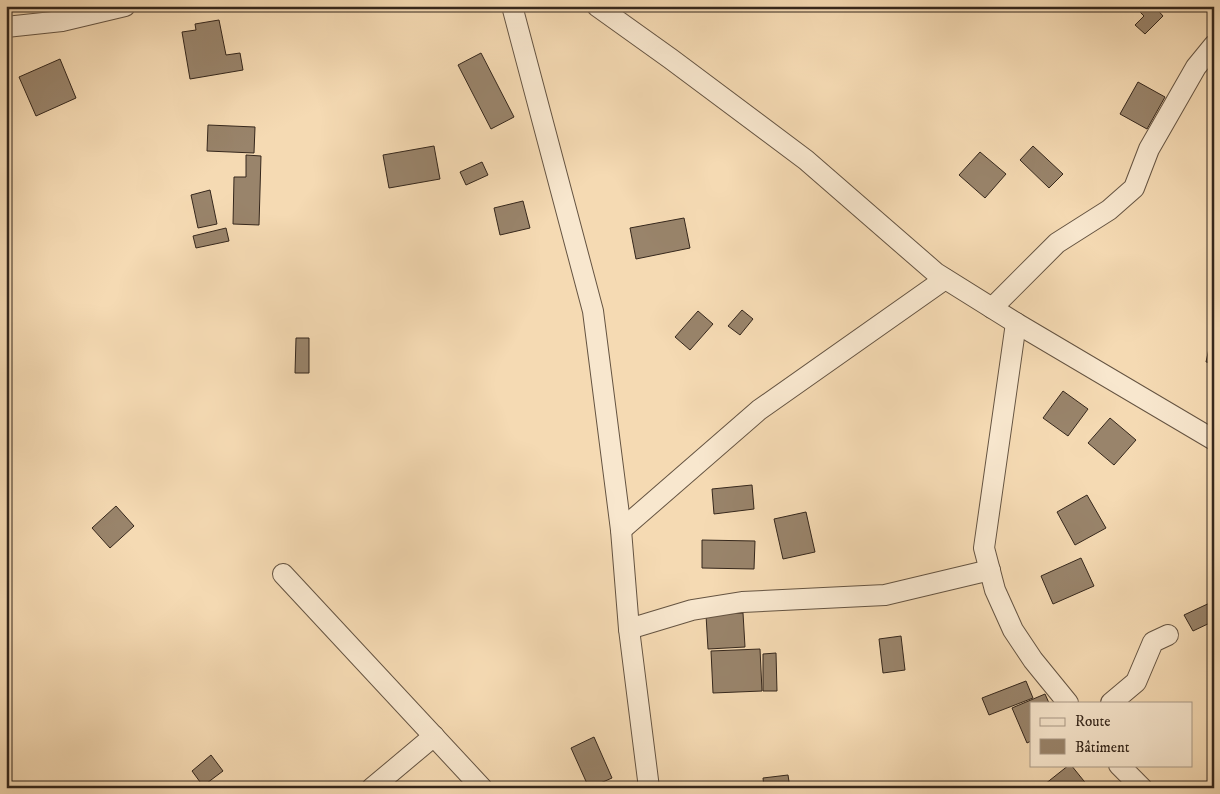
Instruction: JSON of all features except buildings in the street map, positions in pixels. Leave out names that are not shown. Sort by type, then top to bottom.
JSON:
[{"type":"street","points":[[6,27],[62,21],[125,6]]},
{"type":"street","points":[[512,6],[593,311],[621,530],[628,629],[649,788]]},
{"type":"street","points":[[597,6],[806,160],[936,273],[1016,323],[1214,440]]},
{"type":"street","points":[[992,308],[1057,243],[1109,210],[1134,188],[1149,149],[1196,67],[1214,45]]},
{"type":"street","points":[[621,530],[759,410],[945,279]]},
{"type":"street","points":[[1016,323],[984,548],[995,590],[1013,630],[1033,660],[1067,702]]},
{"type":"street","points":[[628,629],[692,610],[742,602],[885,595],[990,570]]},
{"type":"street","points":[[283,574],[482,788]]},
{"type":"street","points":[[1112,702],[1136,682],[1154,642],[1168,635]]},
{"type":"street","points":[[372,788],[434,736]]},
{"type":"street","points":[[1120,766],[1142,788]]}]
